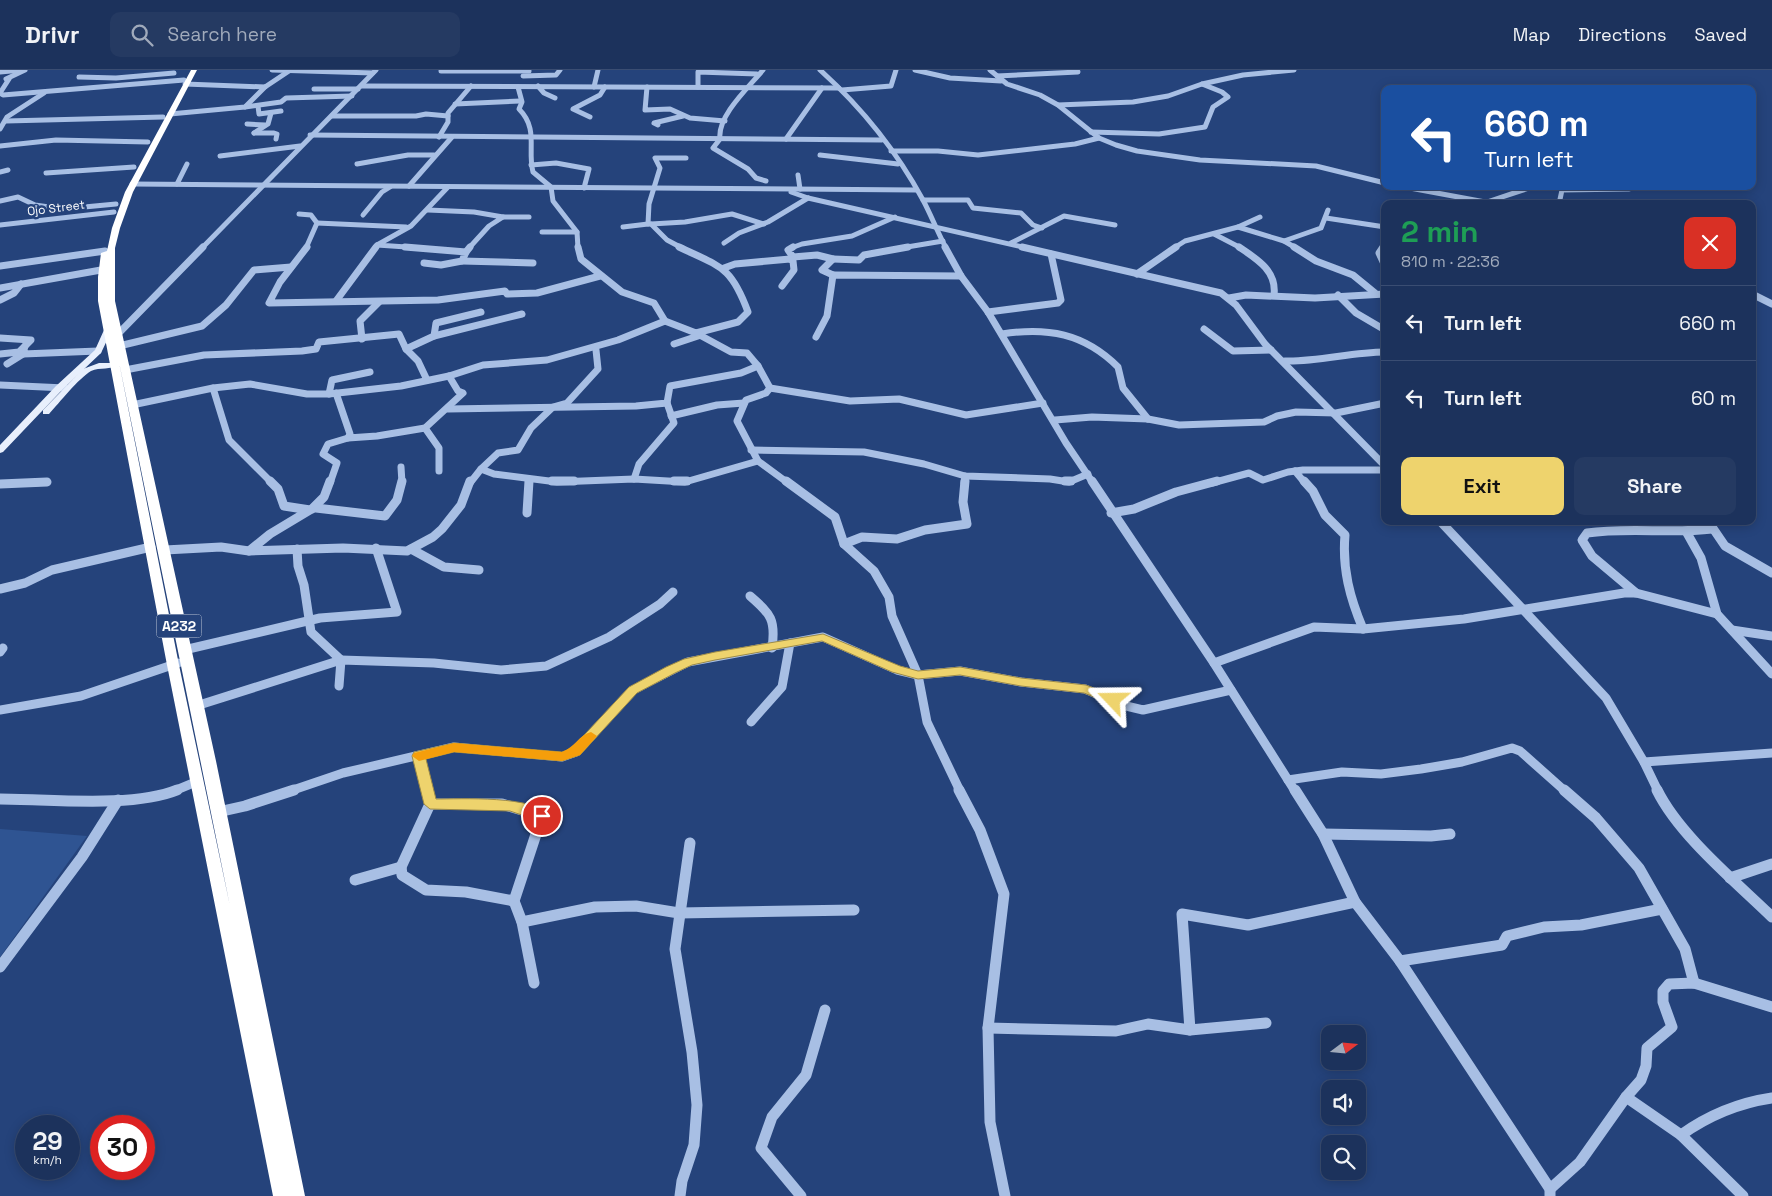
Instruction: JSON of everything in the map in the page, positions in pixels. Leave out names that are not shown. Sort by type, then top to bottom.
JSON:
[{"type":"highway","name":"A232","points":[[194,70],[180,76],[167,115],[134,167],[115,208],[101,270],[173,665],[282,1196]]},
{"type":"highway","name":"A232","points":[[146,150],[116,228],[111,248],[111,302],[114,337],[120,367],[132,405],[164,550],[296,1196]]},
{"type":"main road","points":[[0,459],[69,388],[98,352],[114,337]]},
{"type":"main road","points":[[0,450],[59,388],[83,370],[98,365],[120,367]]},
{"type":"street","points":[[0,72],[25,70]]},
{"type":"street","points":[[0,82],[10,79],[25,70]]},
{"type":"street","points":[[115,70],[116,78]]},
{"type":"street","points":[[272,70],[375,72]]},
{"type":"street","points":[[439,86],[441,74],[484,70],[529,70]]},
{"type":"street","points":[[512,86],[529,70]]},
{"type":"street","points":[[523,76],[556,75],[560,70]]},
{"type":"street","points":[[594,87],[598,70]]},
{"type":"street","points":[[763,70],[734,104],[719,130],[720,138],[713,148],[748,169],[753,176],[766,181]]},
{"type":"street","points":[[820,70],[840,89],[891,151],[923,200],[934,226],[961,276],[1002,334],[1066,443],[1088,474],[1111,513],[1214,663],[1322,834],[1355,902],[1400,960],[1550,1192],[1580,1162],[1626,1097],[1641,1080],[1646,1066],[1647,1048],[1654,1040],[1666,1035],[1672,1027],[1663,1002],[1663,991],[1668,984],[1694,983],[1772,1007]]},
{"type":"street","points":[[314,89],[439,86],[698,86],[840,89],[891,86],[896,70]]},
{"type":"street","points":[[915,70],[942,77],[1001,81],[1013,87],[1040,94],[1058,105],[1099,138],[1137,151],[1200,160],[1316,166],[1381,183]]},
{"type":"street","points":[[990,70],[1001,81]]},
{"type":"street","points":[[1228,70],[1231,79]]},
{"type":"street","points":[[1058,105],[1133,102],[1168,96],[1202,84],[1243,75],[1294,70]]},
{"type":"street","points":[[246,107],[265,87],[289,71]]},
{"type":"street","points":[[114,337],[310,135],[332,116],[375,72]]},
{"type":"street","points":[[698,86],[698,72],[758,74]]},
{"type":"street","points":[[997,76],[1078,72]]},
{"type":"street","points":[[10,79],[0,93],[2,95],[46,92],[180,76]]},
{"type":"street","points":[[79,77],[180,76],[265,87]]},
{"type":"street","points":[[1091,132],[1159,134],[1205,127],[1213,107],[1228,97],[1222,92],[1202,84]]},
{"type":"street","points":[[439,137],[448,122],[448,116],[455,104],[471,86]]},
{"type":"street","points":[[538,86],[544,93],[555,98]]},
{"type":"street","points":[[518,87],[522,105],[519,109],[526,116],[533,154],[530,165],[538,178],[551,187],[556,206],[577,232],[578,251],[582,259],[600,276],[622,292],[658,306],[665,321]]},
{"type":"street","points":[[590,117],[572,109],[600,95],[605,87]]},
{"type":"street","points":[[647,87],[645,110],[670,109],[683,116]]},
{"type":"street","points":[[786,139],[798,119],[822,88]]},
{"type":"street","points":[[0,129],[7,119],[46,92]]},
{"type":"street","points":[[0,118],[167,115],[258,106],[281,102],[286,98],[352,96]]},
{"type":"street","points":[[455,104],[482,104],[520,100]]},
{"type":"street","points":[[258,106],[259,114],[282,111]]},
{"type":"street","points":[[271,113],[268,124],[254,133],[274,133],[277,134],[276,138]]},
{"type":"street","points":[[332,116],[416,116],[426,114],[448,116]]},
{"type":"street","points":[[658,125],[654,123],[683,116],[725,121]]},
{"type":"street","points":[[247,124],[268,124]]},
{"type":"street","points":[[98,141],[109,132]]},
{"type":"street","points":[[310,135],[882,140]]},
{"type":"street","points":[[409,186],[434,155],[452,137]]},
{"type":"street","points":[[891,151],[938,151],[978,155],[1075,144],[1099,138]]},
{"type":"street","points":[[0,146],[39,141],[98,141],[146,150]]},
{"type":"street","points":[[220,156],[300,146]]},
{"type":"street","points":[[357,164],[408,155],[434,155]]},
{"type":"street","points":[[820,155],[898,164]]},
{"type":"street","points":[[674,344],[738,322],[748,314],[735,282],[724,268],[680,250],[658,235],[650,224],[649,204],[660,168],[656,158],[686,158]]},
{"type":"street","points":[[530,165],[556,163],[589,169],[584,188]]},
{"type":"street","points":[[178,184],[187,164]]},
{"type":"street","points":[[46,173],[134,167]]},
{"type":"street","points":[[0,172],[8,170]]},
{"type":"street","points":[[767,171],[766,181],[769,189]]},
{"type":"street","points":[[798,175],[800,189]]},
{"type":"street","points":[[132,184],[916,190]]},
{"type":"street","points":[[362,215],[382,192],[390,186]]},
{"type":"street","points":[[336,301],[341,290],[378,245],[399,230],[411,226],[448,187]]},
{"type":"street","points":[[786,190],[808,198],[1215,291],[1229,298],[1271,350],[1285,361],[1381,462]]},
{"type":"street","points":[[1422,190],[1476,200]]},
{"type":"street","points":[[1493,200],[1523,190]]},
{"type":"street","points":[[0,201],[18,198],[35,205],[63,209],[115,208]]},
{"type":"street","points":[[724,243],[739,233],[764,224],[808,198]]},
{"type":"street","points":[[923,200],[968,200],[973,208],[1021,213],[1034,225],[1042,228]]},
{"type":"street","name":"Ojo Street","points":[[1,226],[115,208]]},
{"type":"street","points":[[428,210],[474,212],[503,217],[529,217]]},
{"type":"street","points":[[1284,241],[1321,228],[1328,210]]},
{"type":"street","points":[[298,214],[311,214],[317,223]]},
{"type":"street","points":[[623,227],[686,222],[732,214],[764,224]]},
{"type":"street","points":[[1011,243],[1064,216],[1115,225]]},
{"type":"street","points":[[462,261],[466,252],[489,226],[503,217]]},
{"type":"street","points":[[782,286],[794,270],[793,261],[788,250],[796,244],[826,242],[846,237],[878,227],[895,217]]},
{"type":"street","points":[[1137,274],[1166,256],[1174,246],[1185,241],[1238,227],[1260,217]]},
{"type":"street","points":[[1326,218],[1381,226]]},
{"type":"street","points":[[317,223],[399,230]]},
{"type":"street","points":[[317,223],[309,245],[280,282],[269,304],[438,300],[504,291],[507,294],[537,294],[600,276]]},
{"type":"street","points":[[1238,227],[1284,241],[1316,261],[1353,275],[1375,293]]},
{"type":"street","points":[[542,232],[577,232]]},
{"type":"street","points":[[1214,234],[1246,251],[1269,272],[1276,284],[1274,295]]},
{"type":"street","points":[[724,268],[735,264],[817,255],[833,259],[859,260],[864,255],[943,241]]},
{"type":"street","points":[[378,245],[466,252]]},
{"type":"street","points":[[0,266],[105,251]]},
{"type":"street","points":[[988,312],[1058,303],[1061,300],[1051,254]]},
{"type":"street","points":[[833,259],[822,270],[832,275],[961,276]]},
{"type":"street","points":[[424,263],[441,265],[462,261],[533,263]]},
{"type":"street","points":[[114,337],[202,326],[226,305],[254,270],[291,267]]},
{"type":"street","points":[[0,288],[101,270]]},
{"type":"street","points":[[816,337],[827,316],[832,275]]},
{"type":"street","points":[[0,300],[14,293],[21,284]]},
{"type":"street","points":[[1229,298],[1246,295],[1315,298],[1381,294]]},
{"type":"street","points":[[1338,295],[1356,314],[1381,328]]},
{"type":"street","points":[[1756,296],[1772,304]]},
{"type":"street","points":[[362,339],[357,324],[360,318],[379,302]]},
{"type":"street","points":[[434,336],[436,323],[481,312]]},
{"type":"street","points":[[406,350],[434,336],[522,314]]},
{"type":"street","points":[[132,405],[213,388],[262,385],[307,394],[333,394],[401,386],[449,376],[482,365],[547,360],[618,340],[665,321],[699,334],[731,352],[747,353],[758,366],[770,388]]},
{"type":"street","points":[[1002,334],[1030,329],[1075,336],[1118,367],[1117,374],[1122,386],[1148,419]]},
{"type":"street","points":[[1204,329],[1233,351],[1271,350]]},
{"type":"street","points":[[120,367],[204,356],[302,351],[316,349],[320,342],[399,334],[406,350],[418,361],[427,380]]},
{"type":"street","points":[[0,338],[31,340],[19,352],[0,354]]},
{"type":"street","points":[[23,354],[25,346]]},
{"type":"street","points":[[164,550],[221,547],[249,552],[376,548],[407,551],[433,537],[442,529],[461,505],[471,479],[481,469],[498,454],[518,450],[532,428],[553,407],[567,403],[584,382],[598,369],[596,350]]},
{"type":"street","points":[[7,364],[23,354],[98,352]]},
{"type":"street","points":[[1285,361],[1310,362],[1365,352],[1381,352]]},
{"type":"street","points":[[634,479],[639,464],[674,424],[667,403],[670,386],[741,373],[758,366]]},
{"type":"street","points":[[348,438],[350,434],[333,394],[332,380],[370,372]]},
{"type":"street","points":[[249,552],[270,534],[313,509],[324,497],[337,463],[323,454],[328,444],[348,438],[377,436],[425,428],[448,409],[463,393],[458,391],[449,376]]},
{"type":"street","points":[[0,386],[69,388]]},
{"type":"street","points":[[213,388],[229,440],[278,489],[284,506],[385,516],[391,512],[400,494],[403,480],[400,467]]},
{"type":"street","points":[[770,388],[850,401],[899,399],[966,415],[1043,403]]},
{"type":"street","points":[[770,388],[766,392],[746,400],[736,421],[758,461],[801,489],[835,517],[844,544],[874,570],[889,597],[892,616],[918,675],[927,722],[945,764],[980,830],[1004,894],[988,1028],[990,1122],[1005,1196]]},
{"type":"street","points":[[448,409],[636,406],[667,403]]},
{"type":"street","points":[[672,416],[717,405],[744,403]]},
{"type":"street","points":[[1054,420],[1092,417],[1148,419],[1179,425],[1264,422],[1272,420],[1277,416],[1296,412],[1336,413],[1381,404]]},
{"type":"street","points":[[425,428],[439,445],[442,454],[439,471]]},
{"type":"street","points":[[751,450],[864,452],[924,464],[965,476],[1050,479],[1069,482],[1088,474]]},
{"type":"street","points":[[481,469],[529,479],[557,482],[634,479],[686,482],[758,461]]},
{"type":"street","points":[[1111,513],[1134,509],[1176,492],[1249,473],[1261,480],[1265,480],[1278,473],[1295,471],[1356,468],[1381,470]]},
{"type":"street","points":[[1295,471],[1313,491],[1325,515],[1346,535],[1343,566],[1351,599],[1363,629]]},
{"type":"street","points":[[844,544],[862,537],[897,539],[925,530],[967,524],[963,502],[965,476]]},
{"type":"street","points":[[527,513],[529,479]]},
{"type":"street","points":[[0,484],[47,482]]},
{"type":"street","points":[[1444,525],[1606,698],[1644,762],[1662,802],[1730,878],[1772,917]]},
{"type":"street","points":[[1636,593],[1592,556],[1582,540],[1587,533],[1600,530],[1687,533],[1710,525],[1725,546],[1772,573]]},
{"type":"street","points":[[1687,533],[1701,558],[1717,614],[1772,674]]},
{"type":"street","points":[[0,589],[25,583],[52,570],[151,547]]},
{"type":"street","points":[[0,710],[81,696],[173,665],[185,655],[275,628],[341,615],[388,614],[397,612],[376,548]]},
{"type":"street","points":[[297,549],[298,566],[304,585],[311,632],[341,660]]},
{"type":"street","points":[[411,549],[444,567],[479,570]]},
{"type":"street","points":[[196,706],[341,660],[434,663],[501,670],[546,666],[567,654],[609,637],[660,604],[673,592]]},
{"type":"street","points":[[1214,663],[1314,627],[1363,629],[1526,611],[1636,593],[1717,614]]},
{"type":"street","points":[[750,596],[773,617],[775,627],[772,648]]},
{"type":"street","points":[[1732,630],[1772,636]]},
{"type":"street","points":[[218,812],[245,806],[343,773],[454,747],[562,757],[576,752],[633,690],[670,670],[688,662],[715,656],[772,648],[823,637],[897,670],[918,675],[960,671],[1021,682],[1086,689],[1122,705],[1143,710],[1231,690]]},
{"type":"street","points":[[751,722],[782,687],[790,643]]},
{"type":"street","points":[[339,686],[341,660]]},
{"type":"street","points":[[1288,780],[1342,772],[1380,774],[1421,769],[1462,762],[1512,748],[1520,751],[1596,818],[1639,868],[1685,949],[1694,983]]},
{"type":"street","points":[[1644,762],[1772,753]]},
{"type":"street","points":[[419,756],[430,804],[401,867],[402,875],[426,890],[466,892],[514,901]]},
{"type":"street","points":[[0,799],[118,800],[164,795],[198,780]]},
{"type":"street","points":[[0,968],[82,857],[118,800]]},
{"type":"street","points":[[430,804],[510,806],[542,816],[514,901],[522,922],[534,983]]},
{"type":"street","points":[[1322,834],[1430,836],[1450,834]]},
{"type":"street","points":[[680,1196],[682,1181],[694,1145],[697,1105],[692,1052],[675,949],[690,843]]},
{"type":"street","points":[[1730,878],[1772,864]]},
{"type":"street","points":[[355,880],[401,867]]},
{"type":"street","points":[[1190,1030],[1182,914],[1248,925],[1355,902]]},
{"type":"street","points":[[522,922],[595,907],[636,906],[679,913],[854,910]]},
{"type":"street","points":[[1400,960],[1502,945],[1508,936],[1544,927],[1581,924],[1662,910]]},
{"type":"street","points":[[801,1196],[760,1148],[772,1117],[806,1075],[825,1010]]},
{"type":"street","points":[[988,1028],[1116,1031],[1148,1024],[1190,1030],[1266,1023]]},
{"type":"street","points":[[1626,1097],[1681,1135],[1743,1196]]},
{"type":"street","points":[[1681,1135],[1701,1120],[1752,1100],[1772,1098]]},
{"type":"shaded area","points":[[0,829],[87,836],[0,957]]},
{"type":"slow traffic","points":[[419,756],[454,747],[562,757],[576,752],[591,736]]},
{"type":"route","points":[[542,816],[510,806],[430,804],[429,792],[419,756],[454,747],[562,757],[576,752],[633,690],[670,670],[688,662],[715,656],[772,648],[823,637],[897,670],[918,675],[960,671],[1021,682],[1086,689],[1113,700]]}]
